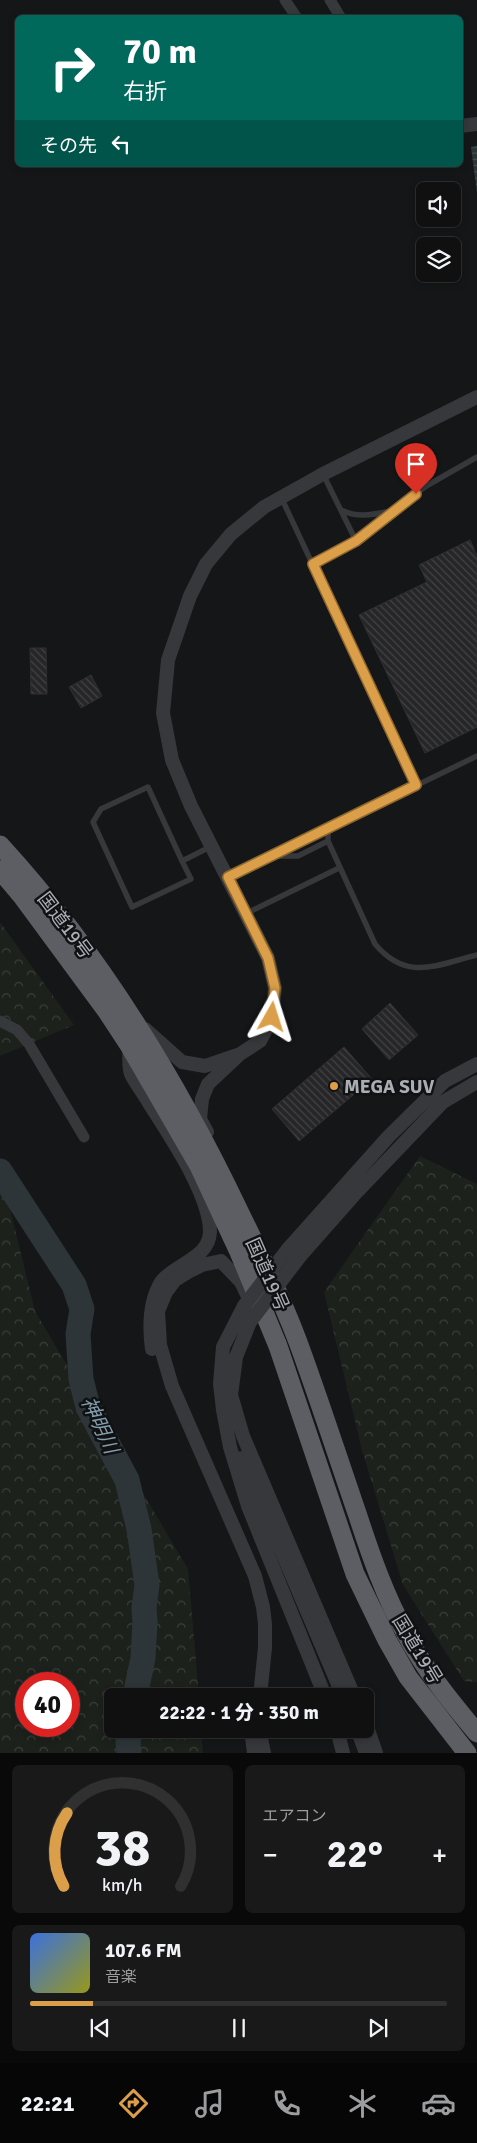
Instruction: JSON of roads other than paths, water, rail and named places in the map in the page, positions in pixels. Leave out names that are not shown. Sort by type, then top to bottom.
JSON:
[{"type":"highway","name":"国道19号","points":[[0,845],[30,878],[133,1016],[180,1095],[262,1258],[297,1340],[384,1592],[406,1635],[428,1671],[477,1733]]},
{"type":"highway","name":"国道19号","points":[[0,870],[22,896],[129,1045],[199,1166],[239,1252],[278,1346],[336,1513],[355,1574],[387,1640],[408,1677],[467,1753]]},
{"type":"street","points":[[285,0],[295,15]]},
{"type":"street","points":[[330,0],[339,15]]},
{"type":"street","points":[[463,126],[477,124]]},
{"type":"street","points":[[133,1016],[156,1040],[182,1062],[205,1066],[240,1054],[260,1042],[272,1017],[275,988],[268,958],[191,806],[172,760],[163,713],[168,660],[190,596],[206,564],[231,534],[264,507],[323,474],[477,397]]},
{"type":"street","points":[[0,1021],[17,1030],[29,1044],[84,1137]]},
{"type":"street","points":[[129,1045],[131,1073],[175,1144],[193,1178],[206,1210],[210,1233],[205,1248],[162,1282],[153,1303],[149,1327],[152,1350],[158,1366],[230,1542],[245,1573],[254,1603],[259,1636],[254,1688]]},
{"type":"street","points":[[240,1054],[208,1084],[202,1099],[200,1119],[262,1243],[262,1258]]},
{"type":"street","points":[[322,1688],[248,1506],[230,1447],[220,1384],[223,1347],[244,1306],[288,1249],[389,1136],[445,1081],[477,1064]]},
{"type":"street","points":[[351,1688],[243,1436],[231,1395],[236,1357],[250,1322],[301,1255],[354,1194],[443,1102],[477,1082]]},
{"type":"street","points":[[261,1688],[265,1648],[265,1624],[264,1607],[255,1576],[172,1386],[160,1346],[158,1311],[166,1292],[175,1280],[202,1264],[221,1261],[241,1282],[260,1322],[293,1409],[322,1496],[336,1513]]},
{"type":"street","points":[[223,1410],[269,1526],[340,1688]]},
{"type":"street","points":[[252,1738],[254,1753]]},
{"type":"street","points":[[261,1738],[264,1753]]},
{"type":"street","points":[[339,1738],[342,1753]]},
{"type":"street","points":[[371,1738],[376,1753]]},
{"type":"lane","points":[[313,564],[356,541],[391,511],[428,485],[477,457]]},
{"type":"lane","points":[[323,474],[356,541]]},
{"type":"lane","points":[[281,497],[416,785]]},
{"type":"lane","points":[[341,510],[350,515],[370,516],[391,511]]},
{"type":"lane","points":[[228,877],[477,756]]},
{"type":"lane","points":[[148,787],[182,860],[191,879],[132,906],[92,822],[100,809],[148,787]]},
{"type":"lane","points":[[335,825],[328,833],[328,841],[375,944],[385,956],[398,964],[417,969],[477,955]]},
{"type":"lane","points":[[271,856],[298,856],[328,841]]},
{"type":"lane","points":[[182,860],[212,846]]},
{"type":"lane","points":[[246,914],[339,868]]},
{"type":"waterway","name":"神明川","points":[[0,1171],[74,1285],[82,1309],[78,1334],[81,1379],[88,1407],[127,1480],[139,1529],[147,1585],[144,1608],[143,1658],[137,1688]]},
{"type":"waterway","name":"神明川","points":[[129,1738],[129,1753]]},
{"type":"place","name":"MEGA SUV","points":[[334,1086]]}]
